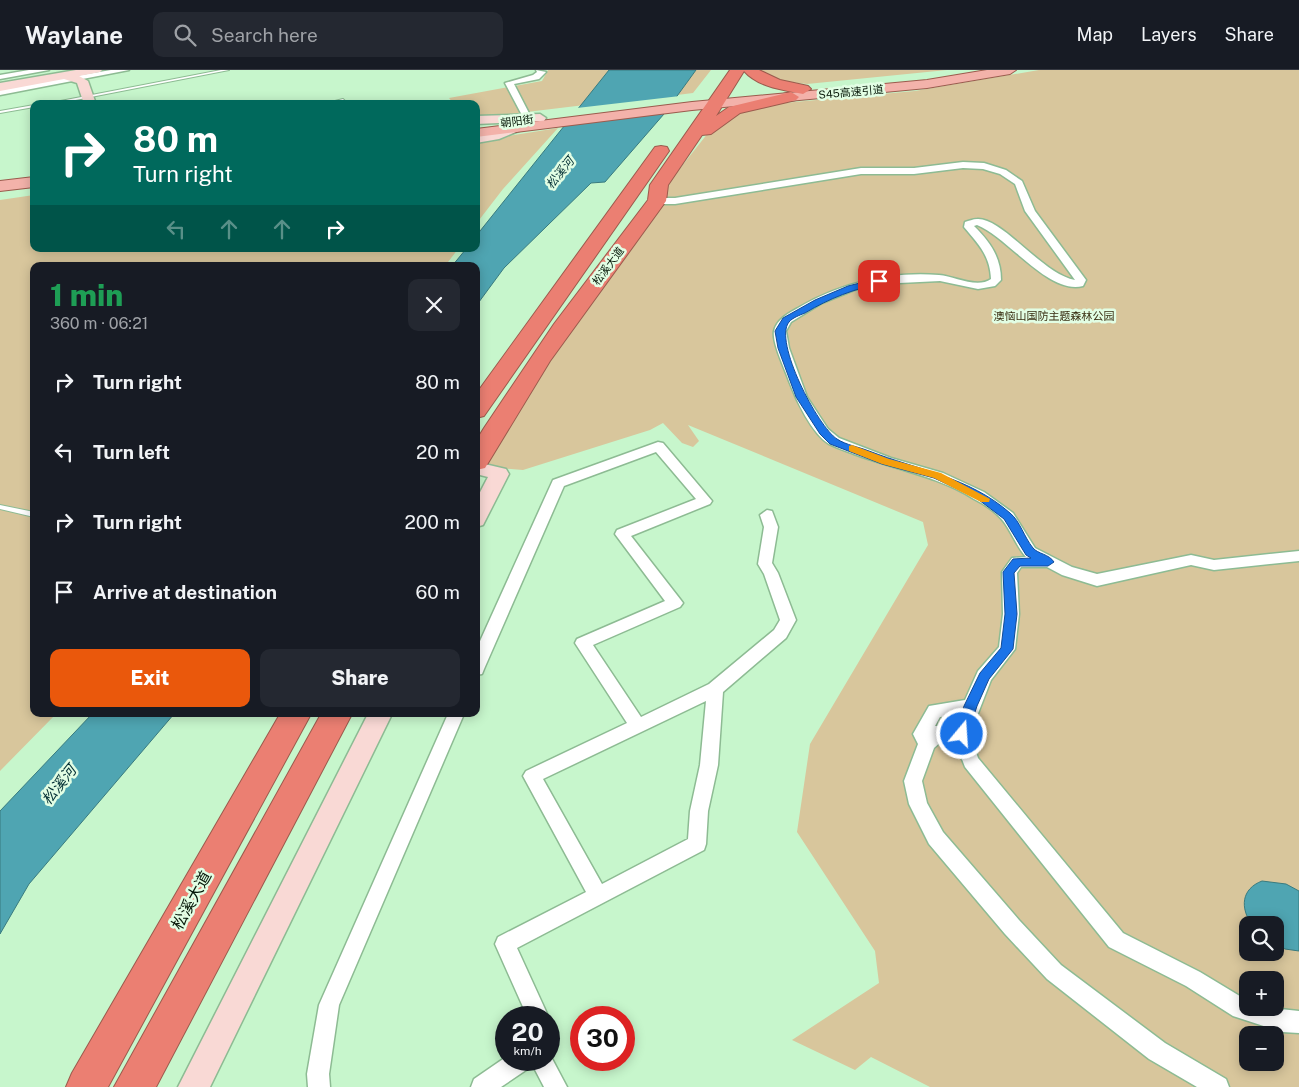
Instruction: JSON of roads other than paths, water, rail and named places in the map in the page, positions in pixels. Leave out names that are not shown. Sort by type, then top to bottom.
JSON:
[{"type":"highway","name":"松溪大道","points":[[480,407],[678,136],[697,102],[722,70]]},
{"type":"highway","name":"松溪大道","points":[[697,102],[737,70]]},
{"type":"highway","points":[[750,70],[759,77],[797,93]]},
{"type":"highway","points":[[678,136],[735,110],[797,93]]},
{"type":"highway","name":"松溪大道","points":[[480,455],[499,421],[579,303],[657,201],[659,185],[678,136]]},
{"type":"highway","name":"松溪大道","points":[[86,1087],[294,717]]},
{"type":"highway","points":[[134,1087],[335,717]]},
{"type":"main road","name":"S45高速引道","points":[[797,93],[972,70]]},
{"type":"main road","name":"S45高速引道","points":[[557,119],[697,102],[927,84],[1010,70]]},
{"type":"main road","name":"朝阳街","points":[[480,126],[557,119]]},
{"type":"main road","name":"朝阳街","points":[[480,131],[528,121],[557,119]]},
{"type":"main road","points":[[0,186],[30,182]]},
{"type":"main road","points":[[0,191],[30,187]]},
{"type":"street","points":[[0,78],[96,70]]},
{"type":"street","points":[[0,82],[60,73],[125,70]]},
{"type":"street","points":[[528,121],[509,83],[536,77],[542,72],[540,70]]},
{"type":"street","points":[[0,92],[60,73]]},
{"type":"street","points":[[0,86],[60,73],[82,81],[89,100]]},
{"type":"street","points":[[480,120],[528,121]]},
{"type":"street","points":[[480,138],[494,136],[528,121]]},
{"type":"street","points":[[657,201],[676,201],[861,171],[914,171],[963,165],[996,170],[1019,183],[1030,211],[1077,273],[1081,280],[1079,284],[1072,284],[1052,276],[1025,257],[994,228],[978,220],[968,224],[990,250],[996,273],[996,280],[991,284],[978,286],[924,278],[879,281],[851,288],[818,301],[786,320],[780,331],[783,348],[801,397],[823,432],[834,442],[886,461],[938,476],[978,495],[1008,516],[1030,552],[1067,571],[1097,580],[1110,579],[1191,560],[1214,565],[1299,556]]},
{"type":"street","points":[[480,659],[558,483],[658,446],[705,501],[622,534],[675,603],[583,642],[638,726]]},
{"type":"street","points":[[480,469],[499,474],[480,512]]},
{"type":"street","points":[[598,896],[532,776],[715,690],[780,634],[788,620],[771,573],[765,564],[771,527],[767,515]]},
{"type":"street","points":[[1048,562],[1016,562],[1009,572],[1011,614],[1007,649],[984,676],[971,706],[962,734],[971,762],[1116,940],[1193,980],[1240,1009],[1282,1020],[1299,1022]]},
{"type":"street","points":[[533,1006],[505,944],[697,844],[700,811],[709,765],[715,690]]},
{"type":"street","points":[[927,744],[922,734],[935,711],[971,706]]},
{"type":"street","points":[[194,1087],[379,717]]},
{"type":"street","points":[[319,1087],[318,1074],[329,1005],[455,717]]},
{"type":"street","points":[[962,734],[939,732],[927,744],[913,781],[918,804],[936,838],[1012,927],[1054,972],[1157,1052],[1218,1087]]},
{"type":"street","points":[[482,1087],[505,1071]]},
{"type":"street","points":[[547,1071],[556,1087]]},
{"type":"lane","points":[[89,100],[227,70]]},
{"type":"lane","points":[[0,112],[30,107]]},
{"type":"lane","points":[[0,507],[30,514]]},
{"type":"water","name":"松溪河","points":[[609,70],[696,70],[664,114],[605,182],[591,183],[504,268],[480,301],[480,262],[455,262],[464,252],[480,252],[480,231]]},
{"type":"water","name":"松溪河","points":[[89,717],[171,717],[29,884],[0,934],[0,811]]},
{"type":"water","points":[[1262,881],[1286,884],[1299,891],[1299,951],[1284,948],[1284,916],[1247,916],[1244,906],[1246,894],[1255,884]]},
{"type":"park label","name":"澳恼山国防主题森林公园","points":[[1054,316]]}]
